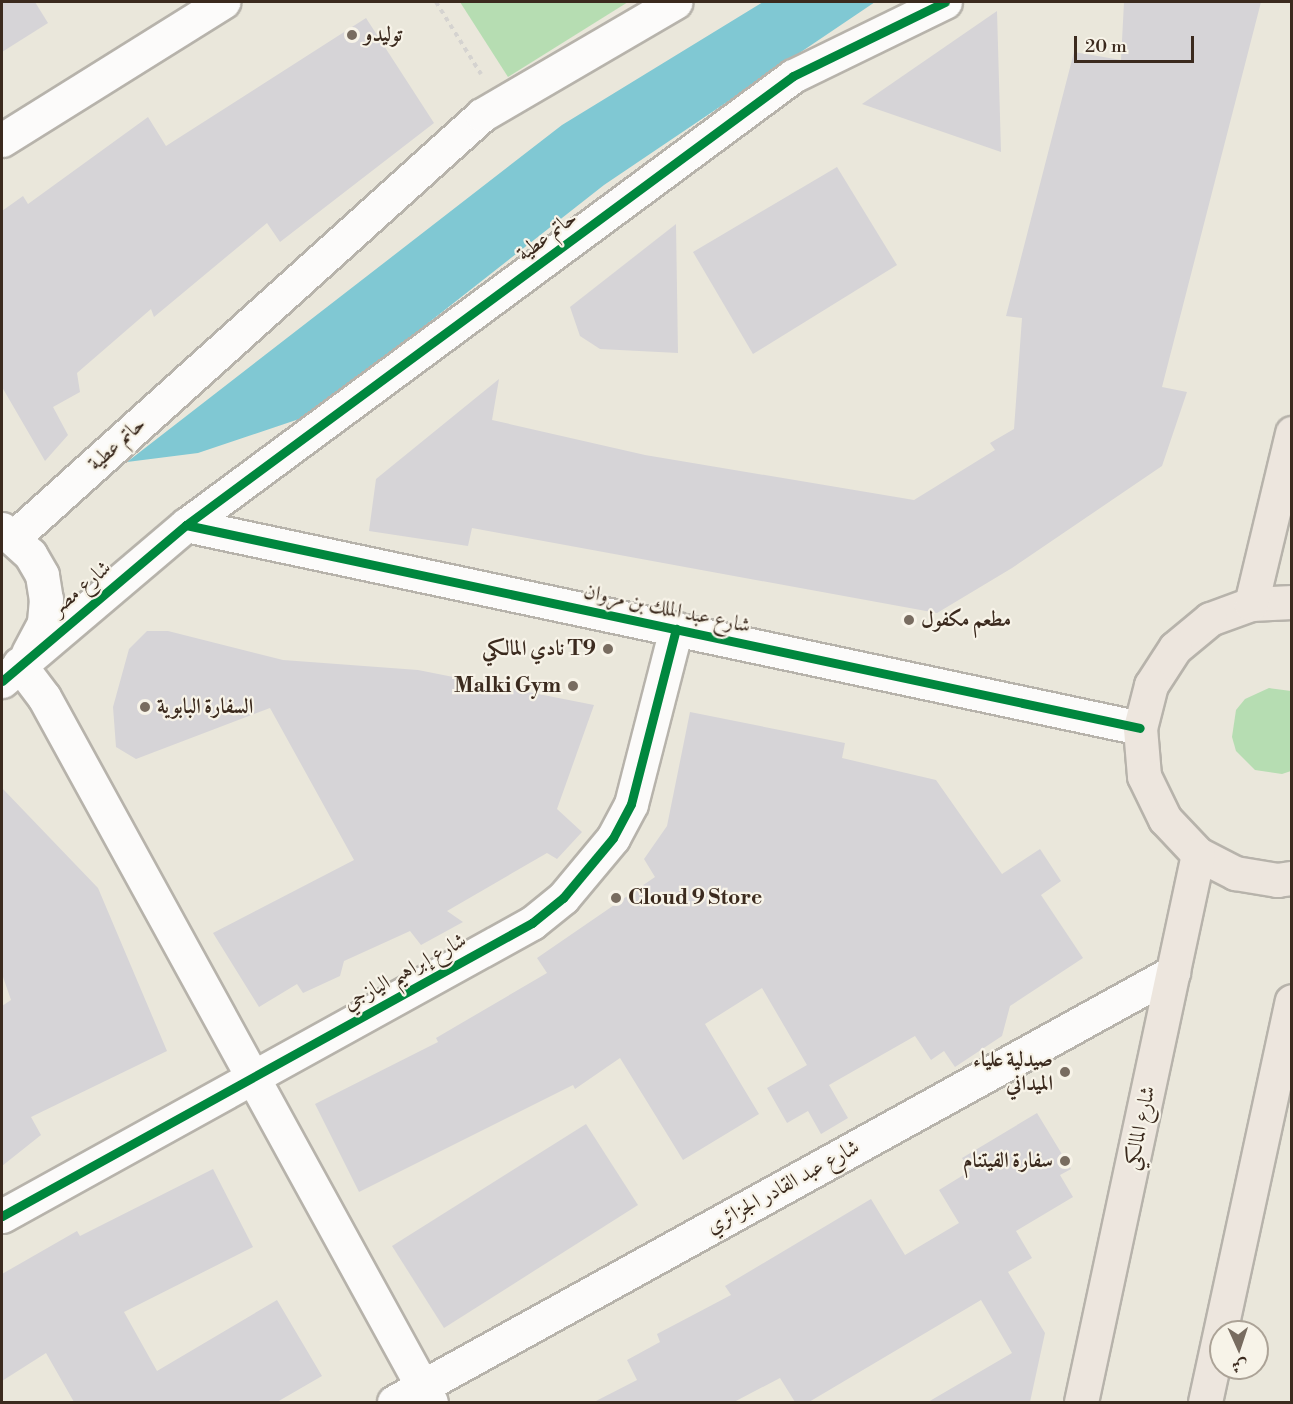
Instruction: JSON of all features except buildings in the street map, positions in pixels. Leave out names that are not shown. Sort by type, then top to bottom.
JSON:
[{"type":"main road","points":[[1251,604],[1292,433]]},
{"type":"main road","points":[[1292,602],[1251,604],[1210,619],[1175,648],[1151,685],[1140,728],[1148,784],[1165,819],[1198,854],[1235,873],[1277,880],[1292,878]]},
{"type":"main road","name":"شارع المالكي","points":[[1081,1402],[1198,854]]},
{"type":"main road","points":[[1205,1402],[1292,1001]]},
{"type":"street","points":[[2,140],[223,2]]},
{"type":"street","name":"حاتم عطية","points":[[8,533],[482,115],[675,2]]},
{"type":"street","name":"حاتم عطية","points":[[186,525],[793,76],[945,2]]},
{"type":"street","name":"شارع عبد الملك بن مروان","points":[[186,525],[1140,728]]},
{"type":"street","name":"شارع مصر","points":[[7,673],[186,525]]},
{"type":"street","points":[[8,533],[30,554],[42,575],[46,598],[44,623],[34,645],[7,673],[44,697],[252,1078],[416,1397]]},
{"type":"street","name":"شارع إبراهيم اليازجي","points":[[2,1216],[532,923],[563,898],[596,861],[631,804],[676,629]]},
{"type":"street","name":"شارع عبد القادر الجزائري","points":[[416,1397],[1173,972]]},
{"type":"path","points":[[436,2],[500,105]]},
{"type":"green space","points":[[460,2],[628,2],[508,77]]},
{"type":"green space","points":[[1269,688],[1291,691],[1291,771],[1282,774],[1255,770],[1236,751],[1232,737],[1236,710],[1245,699]]},
{"type":"water","points":[[763,2],[875,2],[604,185],[311,415],[198,453],[127,462],[562,125]]},
{"type":"cycle path","points":[[2,681],[186,525],[793,76],[945,2]]},
{"type":"cycle path","points":[[186,525],[1140,728]]},
{"type":"cycle path","points":[[2,1216],[532,923],[563,898],[613,838],[631,804],[676,629]]},
{"type":"place","name":"توليدو","points":[[352,35]]},
{"type":"place","name":"مطعم مكفول","points":[[909,620]]},
{"type":"place","name":"نادي المالكي T9","points":[[608,649]]},
{"type":"place","name":"Malki Gym","points":[[573,686]]},
{"type":"place","name":"السفارة البابوية","points":[[145,707]]},
{"type":"place","name":"Cloud 9 Store","points":[[616,898]]},
{"type":"place","name":"صيدلية علياء الميداني","points":[[1065,1072]]},
{"type":"place","name":"سفارة الفيتنام","points":[[1065,1161]]}]
